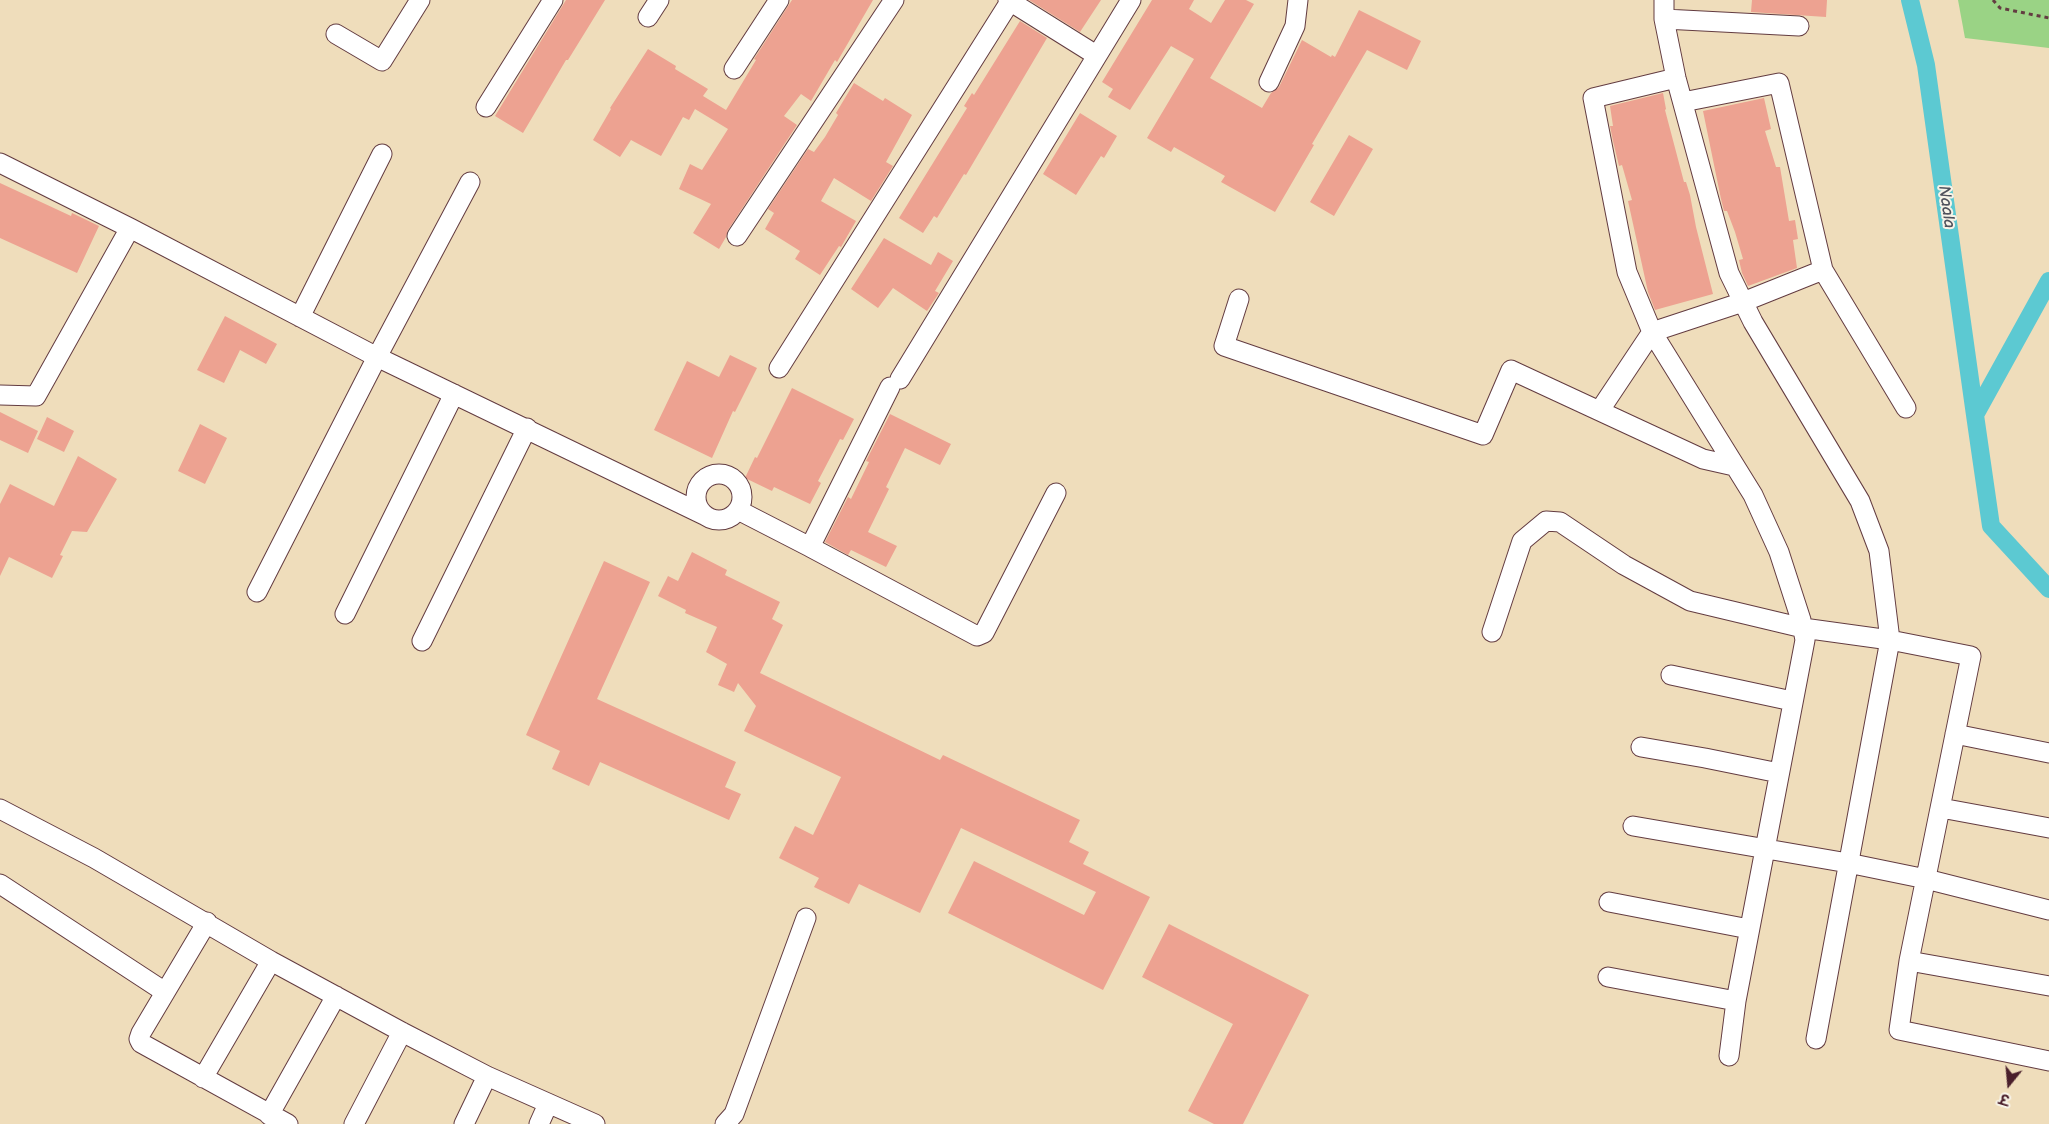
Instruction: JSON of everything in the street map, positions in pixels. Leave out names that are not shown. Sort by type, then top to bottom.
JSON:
[{"type":"street","points":[[336,34],[382,60],[420,0]]},
{"type":"street","points":[[486,107],[553,0]]},
{"type":"street","points":[[648,17],[659,0]]},
{"type":"street","points":[[734,69],[779,0]]},
{"type":"street","points":[[737,236],[894,0]]},
{"type":"street","points":[[779,368],[1010,0],[1096,55]]},
{"type":"street","points":[[810,548],[895,383],[1131,0]]},
{"type":"street","points":[[1269,82],[1295,26],[1298,0]]},
{"type":"street","points":[[1664,0],[1664,19],[1676,78],[1729,273],[1753,322],[1860,501],[1879,551],[1890,640],[1816,1039]]},
{"type":"street","points":[[1664,19],[1799,26]]},
{"type":"street","points":[[1676,78],[1593,98],[1627,272],[1652,332],[1753,495],[1779,552],[1805,640],[1749,929],[1736,1001],[1729,1056]]},
{"type":"street","points":[[1683,102],[1779,83],[1823,270],[1906,408]]},
{"type":"street","points":[[300,317],[382,154]]},
{"type":"street","points":[[0,163],[130,228],[377,357],[527,428],[711,519],[719,520],[734,516],[742,503],[741,488],[731,477],[716,474],[703,480],[696,494],[696,502],[704,515]]},
{"type":"street","points":[[257,592],[377,357],[470,182]]},
{"type":"street","points":[[0,395],[36,396],[130,228]]},
{"type":"street","points":[[1600,410],[1652,332],[1743,302],[1823,270]]},
{"type":"street","points":[[1239,299],[1224,346],[1484,435],[1511,370],[1703,459],[1734,466]]},
{"type":"street","points":[[345,614],[454,394]]},
{"type":"street","points":[[422,641],[527,428]]},
{"type":"street","points":[[738,510],[977,636],[984,633],[1056,493]]},
{"type":"street","points":[[1492,632],[1522,541],[1546,521],[1560,522],[1624,566],[1690,601],[1803,628],[1890,640],[1971,656],[1909,961],[1899,1030],[2049,1061]]},
{"type":"street","points":[[1671,675],[1792,701]]},
{"type":"street","points":[[1955,734],[2049,754]]},
{"type":"street","points":[[1641,748],[1705,758],[1779,773]]},
{"type":"street","points":[[1941,808],[2049,828]]},
{"type":"street","points":[[0,809],[94,858],[207,922],[271,961],[402,1032],[487,1076],[595,1124]]},
{"type":"street","points":[[1633,826],[1926,879],[2049,910]]},
{"type":"street","points":[[0,884],[165,992]]},
{"type":"street","points":[[1609,902],[1749,929]]},
{"type":"street","points":[[725,1124],[734,1114],[806,918]]},
{"type":"street","points":[[207,922],[141,1033],[139,1040],[141,1043],[203,1078],[288,1124]]},
{"type":"street","points":[[203,1078],[271,961]]},
{"type":"street","points":[[1909,961],[2049,986]]},
{"type":"street","points":[[1608,977],[1736,1001]]},
{"type":"street","points":[[269,1115],[336,996]]},
{"type":"street","points":[[354,1124],[402,1032]]},
{"type":"street","points":[[464,1124],[487,1076]]},
{"type":"street","points":[[539,1124],[548,1104]]},
{"type":"path","points":[[1993,0],[2000,8],[2049,18]]},
{"type":"green space","points":[[1958,0],[2049,0],[2049,48],[1965,38]]},
{"type":"building","points":[[566,0],[605,0],[568,60],[566,60],[523,133],[495,116]]},
{"type":"building","points":[[792,0],[873,0],[837,62],[835,60],[811,101],[801,94],[784,116],[797,125],[728,230],[719,249],[693,233],[711,204],[679,189],[690,164],[702,170],[728,129],[695,109],[689,120],[683,117],[661,156],[631,140],[620,157],[593,140],[610,108],[648,49],[676,66],[675,69],[708,89],[703,96],[726,110],[756,60],[754,59]]},
{"type":"building","points":[[1029,0],[1101,0],[1080,32]]},
{"type":"building","points":[[1152,0],[1194,0],[1189,9],[1211,23],[1225,0],[1246,0],[1254,4],[1210,78],[1262,108],[1271,93],[1279,87],[1302,40],[1331,57],[1332,55],[1335,57],[1359,10],[1421,41],[1407,70],[1367,50],[1275,212],[1221,182],[1225,176],[1174,147],[1171,152],[1147,138],[1194,59],[1171,46],[1130,110],[1108,97],[1113,89],[1102,82]]},
{"type":"building","points":[[1752,0],[1827,0],[1826,17],[1751,12]]},
{"type":"building","points":[[1020,21],[1047,38],[966,175],[964,174],[937,218],[934,216],[923,233],[899,218],[967,108],[964,106],[972,93],[974,95]]},
{"type":"building","points":[[854,83],[883,101],[885,98],[912,115],[886,162],[893,166],[871,201],[834,178],[821,201],[856,221],[841,247],[839,246],[820,275],[795,259],[800,251],[765,229],[774,213],[768,209],[808,149],[814,152],[825,137],[838,115],[836,113]]},
{"type":"building","points":[[1663,93],[1665,110],[1684,182],[1686,182],[1690,195],[1713,294],[1655,310],[1648,292],[1628,201],[1632,200],[1622,165],[1619,166],[1613,141],[1610,126],[1613,126],[1610,106]]},
{"type":"building","points":[[1764,98],[1771,129],[1765,131],[1776,167],[1780,167],[1789,221],[1795,220],[1798,239],[1793,240],[1797,268],[1748,286],[1742,273],[1739,260],[1743,259],[1735,232],[1727,211],[1724,211],[1703,111]]},
{"type":"building","points":[[1080,113],[1117,136],[1104,158],[1101,156],[1076,195],[1043,174]]},
{"type":"building","points":[[1349,135],[1373,149],[1334,216],[1310,202]]},
{"type":"building","points":[[0,183],[71,216],[72,213],[99,226],[77,273],[0,238]]},
{"type":"building","points":[[884,238],[931,265],[938,252],[953,261],[935,291],[939,293],[927,311],[893,288],[878,308],[851,289]]},
{"type":"building","points":[[225,316],[277,344],[266,364],[240,350],[224,383],[197,370]]},
{"type":"building","points":[[730,355],[757,368],[735,412],[733,411],[712,458],[654,430],[687,361],[719,377]]},
{"type":"building","points":[[792,388],[854,419],[843,440],[840,439],[818,481],[821,483],[810,504],[774,487],[772,491],[745,478]]},
{"type":"building","points":[[0,412],[38,431],[28,453],[0,440]]},
{"type":"building","points":[[890,414],[951,444],[940,465],[905,448],[886,487],[889,489],[868,532],[897,546],[886,567],[851,550],[848,555],[825,542],[848,497],[851,499],[869,462],[866,461]]},
{"type":"building","points":[[47,417],[74,431],[64,452],[37,439]]},
{"type":"building","points":[[200,424],[227,438],[205,484],[178,471]]},
{"type":"building","points":[[78,456],[117,479],[87,532],[72,531],[60,555],[63,556],[52,578],[9,557],[0,576],[0,504],[10,484],[54,506]]},
{"type":"building","points":[[692,552],[727,570],[725,575],[780,602],[772,619],[783,625],[760,673],[940,760],[943,755],[1080,820],[1069,842],[1089,852],[1083,864],[1150,897],[1103,990],[948,913],[974,861],[1084,915],[1096,892],[961,828],[920,913],[859,884],[849,904],[814,887],[819,878],[779,858],[795,826],[813,835],[841,777],[744,731],[756,706],[738,683],[734,692],[718,685],[727,664],[706,652],[717,627],[685,613],[686,610],[658,596],[668,576],[678,581]]},
{"type":"building","points":[[604,561],[650,582],[597,699],[736,762],[725,787],[741,794],[729,820],[600,762],[589,786],[552,769],[560,751],[526,735]]},
{"type":"building","points":[[1169,924],[1309,995],[1243,1124],[1214,1124],[1188,1111],[1233,1024],[1142,977]]},
{"type":"waterway","name":"Naala","points":[[1910,0],[1926,65],[1975,415]]},
{"type":"waterway","name":"Naala","points":[[2049,281],[1975,415],[1991,526],[2049,589]]}]
